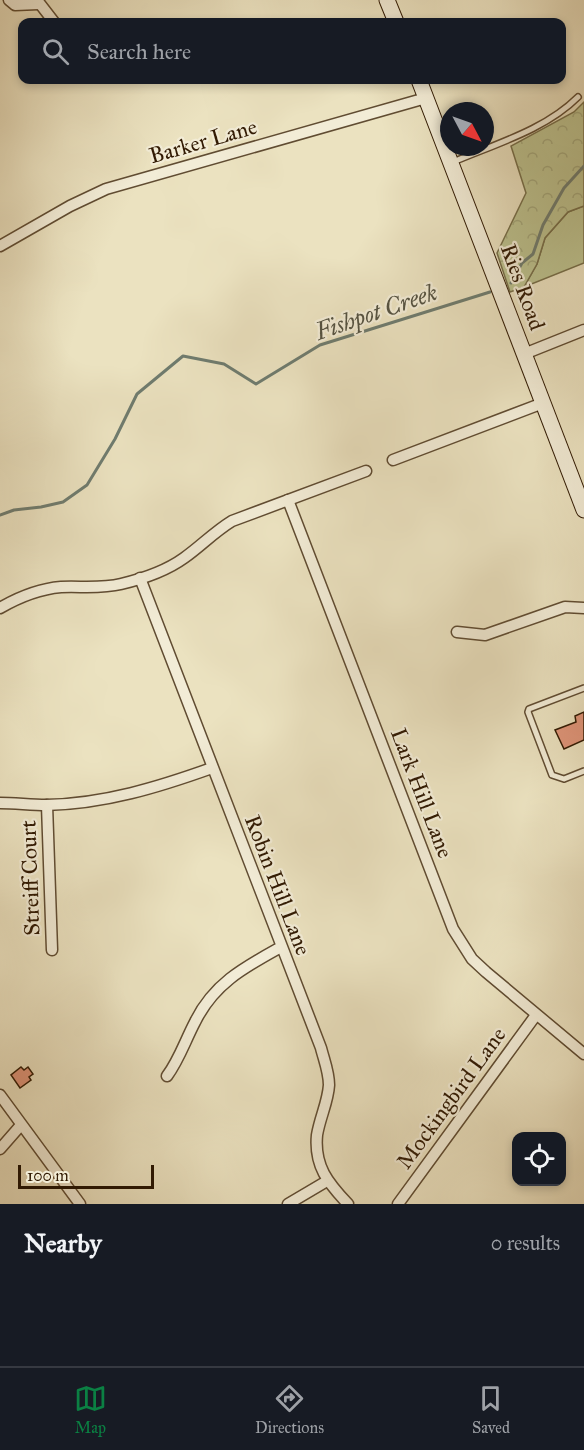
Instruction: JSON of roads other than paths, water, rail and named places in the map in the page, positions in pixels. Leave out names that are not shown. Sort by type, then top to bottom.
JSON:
[{"type":"street","points":[[9,0],[15,5],[38,2],[51,18]]},
{"type":"street","points":[[387,0],[394,18]]},
{"type":"street","name":"Ries Road","points":[[421,84],[584,510]]},
{"type":"street","name":"Barker Lane","points":[[0,246],[70,206],[106,189],[426,98]]},
{"type":"street","points":[[524,354],[584,330]]},
{"type":"street","points":[[393,460],[543,403]]},
{"type":"street","points":[[0,608],[38,590],[118,585],[171,567],[232,521],[366,471]]},
{"type":"street","name":"Lark Hill Lane","points":[[288,500],[453,929],[472,959],[584,1054]]},
{"type":"street","name":"Robin Hill Lane","points":[[140,578],[321,1048],[328,1073],[328,1099],[317,1135],[318,1155],[327,1181],[348,1204]]},
{"type":"street","points":[[457,633],[484,635],[565,607],[584,608]]},
{"type":"street","points":[[0,803],[47,805],[128,795],[212,768]]},
{"type":"street","name":"Streiff Court","points":[[47,805],[52,950]]},
{"type":"street","points":[[167,1076],[176,1065],[196,1019],[224,982],[240,969],[281,947]]},
{"type":"street","name":"Mockingbird Lane","points":[[398,1204],[536,1015]]},
{"type":"street","points":[[0,1095],[81,1204]]},
{"type":"street","points":[[0,1149],[21,1125]]},
{"type":"street","points":[[288,1204],[327,1181]]},
{"type":"lane","points":[[452,163],[517,136],[566,109],[578,97]]},
{"type":"lane","points":[[584,688],[529,709],[528,712],[552,775],[564,779],[584,771]]},
{"type":"waterway","name":"Fishpot Creek","points":[[511,283],[522,263],[533,254],[543,225],[564,188],[584,166]]},
{"type":"waterway","name":"Fishpot Creek","points":[[0,515],[14,510],[63,502],[87,485],[115,439],[137,394],[183,356],[224,364],[256,384],[320,345],[490,292]]}]
